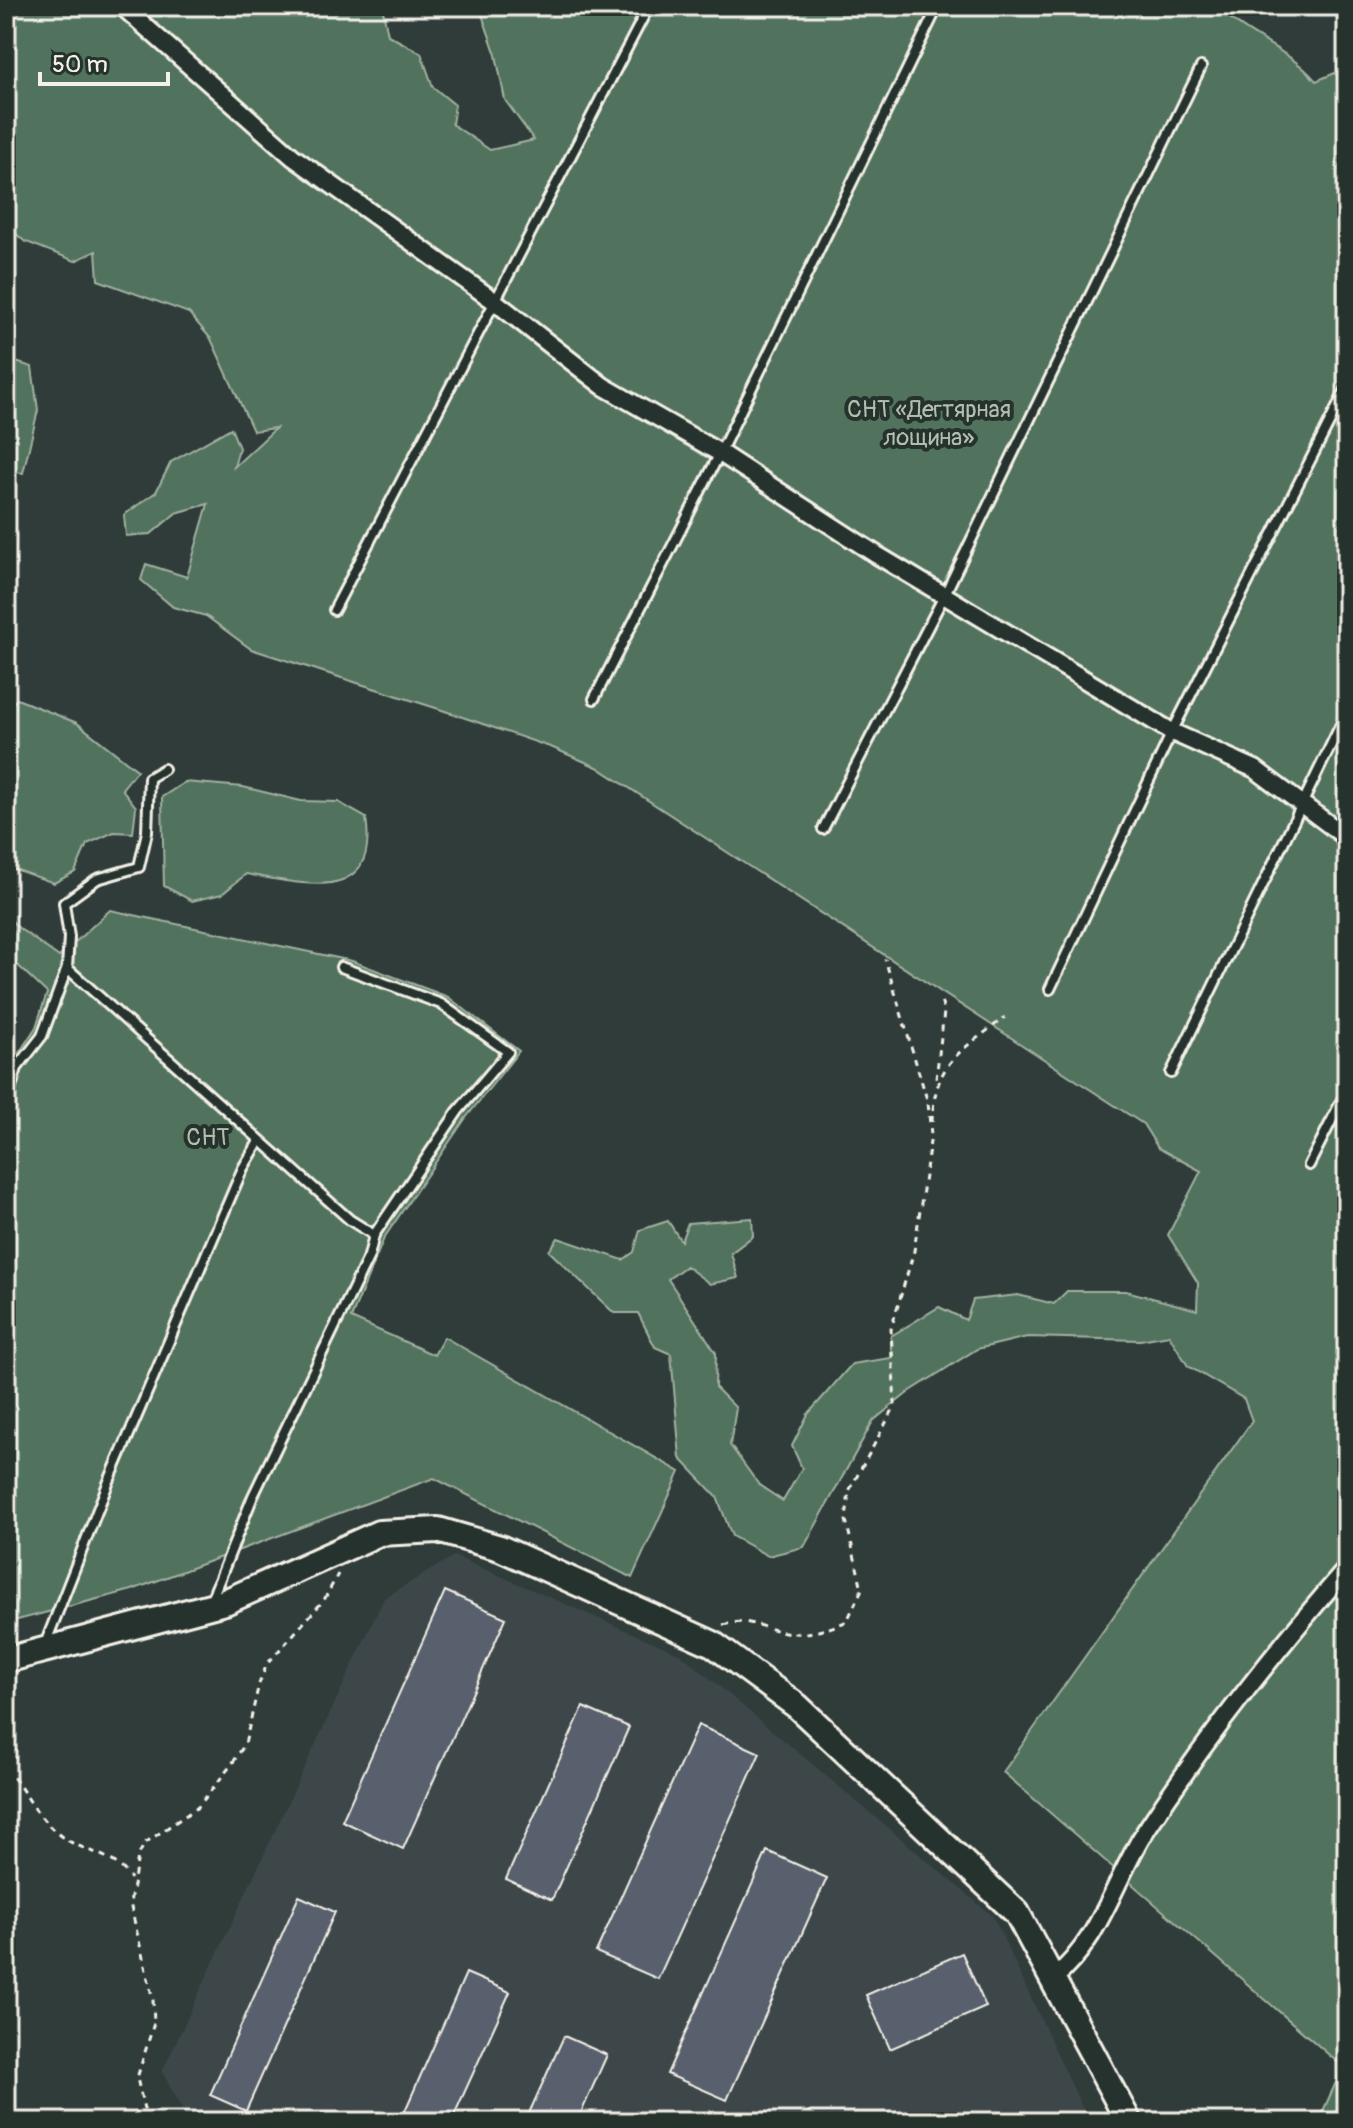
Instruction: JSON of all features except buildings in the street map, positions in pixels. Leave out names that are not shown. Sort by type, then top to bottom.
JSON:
[{"type":"street","points":[[122,6],[293,157],[493,300],[603,386],[720,453],[1172,732],[1255,769],[1347,838]]},
{"type":"street","points":[[6,1660],[209,1606],[379,1533],[438,1530],[500,1548],[713,1644],[797,1706],[1017,1913],[1129,2122]]},
{"type":"street","points":[[1053,1979],[1072,1963],[1105,1912],[1144,1833],[1197,1757],[1294,1629],[1347,1568]]},
{"type":"lane","points":[[334,610],[649,6]]},
{"type":"lane","points":[[594,699],[720,453],[938,6]]},
{"type":"lane","points":[[823,829],[945,594],[1201,67]]},
{"type":"lane","points":[[1050,989],[1172,732],[1347,388]]},
{"type":"lane","points":[[1171,1073],[1347,712]]},
{"type":"lane","points":[[6,1103],[17,1068],[42,1036],[67,968],[69,937],[64,903],[97,879],[139,867],[147,832],[149,778],[164,769]]},
{"type":"lane","points":[[209,1606],[253,1496],[369,1256],[374,1235],[458,1111],[508,1052],[441,1004],[341,967]]},
{"type":"lane","points":[[67,968],[350,1220],[374,1235]]},
{"type":"lane","points":[[1309,1165],[1347,1090]]},
{"type":"lane","points":[[43,1650],[107,1486],[243,1168],[260,1140]]},
{"type":"path","points":[[885,959],[928,1103],[931,1135]]},
{"type":"path","points":[[692,1634],[741,1620],[787,1633],[827,1630],[847,1621],[855,1610],[862,1589],[846,1520],[849,1491],[895,1406],[891,1329],[914,1251],[943,1030],[940,996]]},
{"type":"path","points":[[934,1090],[944,1067],[1005,1017]]},
{"type":"path","points":[[147,2122],[137,2078],[154,2023],[153,2000],[132,1923],[131,1879],[145,1843],[198,1807],[245,1744],[259,1684],[267,1664],[324,1600],[337,1576],[341,1550]]},
{"type":"path","points":[[6,1768],[50,1827],[64,1839],[112,1860],[131,1879]]},
{"type":"shaded area","points":[[454,1556],[681,1654],[993,1916],[1089,2122],[189,2122],[162,2072],[384,1598]]},
{"type":"green space","name":"СНТ «Дегтярная лощина»","points":[[6,6],[382,6],[388,35],[421,53],[433,87],[455,105],[452,124],[490,150],[534,140],[505,100],[496,55],[479,6],[1217,6],[1228,17],[1292,59],[1316,81],[1335,73],[1347,87],[1347,112],[1340,117],[1347,132],[1347,2122],[1318,2122],[1343,2067],[1003,1772],[1252,1421],[1244,1399],[1188,1366],[1169,1335],[1140,1340],[1027,1337],[977,1349],[909,1392],[873,1421],[804,1547],[768,1556],[732,1536],[717,1497],[680,1458],[671,1354],[655,1347],[638,1313],[614,1313],[549,1251],[558,1238],[623,1260],[634,1252],[640,1230],[668,1221],[681,1241],[688,1223],[752,1218],[753,1236],[731,1253],[738,1278],[710,1284],[686,1266],[668,1279],[716,1353],[715,1387],[736,1408],[730,1445],[759,1485],[783,1501],[802,1468],[792,1446],[808,1414],[852,1364],[891,1358],[891,1336],[939,1307],[966,1320],[973,1300],[1018,1295],[1054,1304],[1067,1291],[1126,1291],[1197,1310],[1198,1283],[1168,1235],[1201,1171],[1158,1148],[1143,1124],[597,767],[553,748],[439,709],[251,649],[206,616],[173,607],[141,580],[146,564],[187,577],[208,504],[176,513],[151,534],[126,536],[124,515],[156,492],[171,462],[231,428],[239,448],[234,467],[276,428],[253,431],[211,339],[189,313],[98,280],[96,251],[75,261],[24,241],[6,225]]},
{"type":"green space","points":[[6,359],[32,367],[38,410],[23,473],[6,471]]},
{"type":"green space","points":[[17,699],[77,723],[137,770],[122,789],[136,807],[133,833],[114,832],[87,844],[75,872],[54,883],[6,866],[6,709]]},
{"type":"green space","points":[[185,782],[243,787],[301,801],[338,802],[366,818],[367,846],[361,866],[348,877],[332,883],[290,882],[246,874],[222,894],[192,901],[164,886],[162,797]]},
{"type":"green space","name":"СНТ","points":[[110,910],[352,961],[448,997],[519,1051],[465,1119],[384,1238],[351,1318],[434,1355],[444,1337],[680,1472],[632,1578],[434,1478],[132,1590],[6,1623],[6,1073],[36,1027],[47,993],[6,954],[6,912],[16,926],[59,957]]}]
